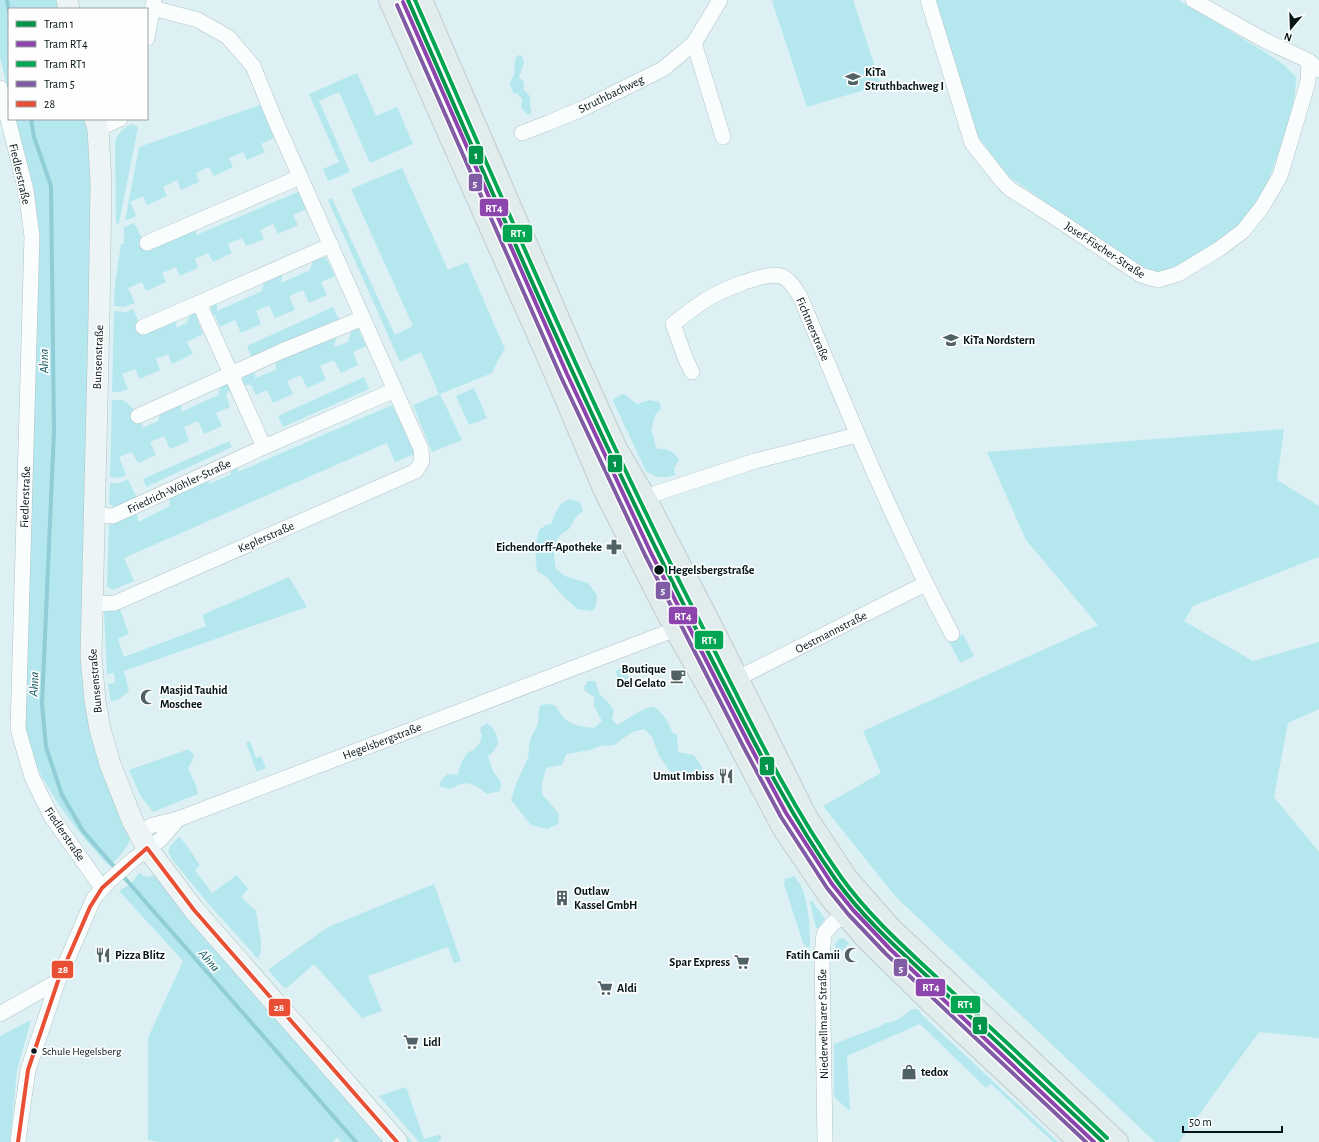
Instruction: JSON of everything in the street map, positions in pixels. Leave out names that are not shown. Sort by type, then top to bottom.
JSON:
[{"type":"main road","points":[[390,0],[554,368],[606,493],[676,629],[718,704],[784,829],[831,898],[868,940],[926,997],[1080,1142]]},
{"type":"main road","points":[[421,0],[576,360],[616,448],[645,498],[806,817],[847,879],[890,928],[1117,1142]]},
{"type":"main road","points":[[606,493],[629,500],[639,500],[645,498]]},
{"type":"main road","points":[[694,662],[698,651],[704,647],[713,646],[723,652]]},
{"type":"street","name":"Struthbachweg","points":[[522,133],[586,107],[663,69],[694,43],[720,0]]},
{"type":"street","name":"Josef-Fischer-Straße","points":[[928,0],[972,143],[1003,182],[1010,189],[1141,275],[1158,280],[1178,274],[1219,249],[1243,231],[1262,207],[1280,176],[1308,82],[1316,64]]},
{"type":"street","points":[[1193,0],[1264,40],[1316,64]]},
{"type":"street","points":[[148,32],[153,4],[198,20],[228,37],[253,66],[275,120],[395,390]]},
{"type":"street","points":[[694,43],[723,137]]},
{"type":"street","name":"Fiedlerstraße","points":[[0,88],[8,119]]},
{"type":"street","name":"Fiedlerstraße","points":[[8,120],[26,190],[32,236],[18,729],[32,777],[51,816],[106,884]]},
{"type":"street","points":[[96,124],[115,120]]},
{"type":"street","name":"Bunsenstraße","points":[[96,124],[101,183],[91,656],[95,701],[100,729],[110,764],[132,820],[142,840],[200,916],[396,1142]]},
{"type":"street","points":[[147,243],[300,177]]},
{"type":"street","points":[[143,327],[331,245]]},
{"type":"street","name":"Fichtnerstraße","points":[[692,372],[686,360],[674,324],[701,303],[716,294],[759,277],[770,275],[782,276],[791,284],[800,296],[857,435],[888,505],[925,584],[952,634]]},
{"type":"street","points":[[199,303],[264,447]]},
{"type":"street","points":[[138,416],[302,343],[363,318]]},
{"type":"street","name":"Friedrich-Wöhler-Straße","points":[[94,515],[113,516],[264,447],[395,390]]},
{"type":"street","name":"Keplerstraße","points":[[91,604],[116,603],[416,471],[422,461],[421,449],[395,390]]},
{"type":"street","points":[[645,498],[754,462],[857,435]]},
{"type":"street","name":"Oestmannstraße","points":[[736,679],[925,584]]},
{"type":"street","name":"Hegelsbergstraße","points":[[18,1142],[28,1070],[58,981],[94,898],[106,884],[130,862],[142,840],[161,839],[178,819],[676,629]]},
{"type":"street","name":"Niedervellmarer Straße","points":[[826,1142],[822,954],[824,934],[832,924],[845,915]]},
{"type":"street","points":[[0,1014],[58,981]]},
{"type":"shaded area","points":[[0,0],[63,0],[65,8],[8,8],[8,90],[0,57]]},
{"type":"shaded area","points":[[853,0],[881,85],[807,107],[772,1]]},
{"type":"shaded area","points":[[934,0],[1179,0],[1260,49],[1283,64],[1296,77],[1296,86],[1292,110],[1277,158],[1256,204],[1248,216],[1226,236],[1185,261],[1159,274],[1137,265],[1008,176],[977,135]]},
{"type":"shaded area","points":[[518,55],[522,56],[524,63],[519,77],[524,82],[524,91],[530,96],[530,115],[521,108],[522,99],[518,94],[513,93],[510,84],[514,74],[515,59]]},
{"type":"shaded area","points":[[357,73],[376,116],[397,107],[413,144],[370,163],[339,92],[319,101],[350,172],[328,181],[323,169],[339,162],[309,94]]},
{"type":"shaded area","points":[[260,105],[274,138],[261,144],[265,152],[247,160],[243,152],[229,158],[233,167],[214,176],[209,167],[196,173],[199,182],[181,190],[177,180],[163,187],[167,196],[147,205],[143,196],[130,202],[136,216],[125,221],[139,147]]},
{"type":"shaded area","points":[[15,120],[89,120],[95,150],[88,654],[133,828],[130,840],[125,849],[109,866],[80,833],[47,786],[33,757],[24,730],[35,214]]},
{"type":"shaded area","points":[[131,124],[138,127],[119,223],[117,224],[115,142],[121,132]]},
{"type":"shaded area","points":[[402,168],[448,270],[467,262],[505,349],[492,373],[440,394],[462,440],[432,452],[413,405],[439,394],[421,352],[400,362],[328,200],[332,198],[395,335],[413,326],[351,189]]},
{"type":"shaded area","points":[[298,192],[307,209],[293,215],[298,225],[278,234],[273,224],[260,230],[264,239],[246,246],[242,238],[228,244],[232,253],[213,262],[208,253],[195,259],[198,268],[180,276],[176,267],[162,273],[166,282],[146,291],[142,282],[128,288],[135,303],[124,307],[114,306],[115,285],[121,244],[124,244],[124,227],[134,223],[147,247],[196,226],[196,235]]},
{"type":"shaded area","points":[[320,257],[326,258],[335,276],[321,282],[327,295],[309,303],[303,290],[289,296],[295,310],[275,318],[269,305],[256,311],[261,324],[241,333],[235,320],[220,327],[215,315],[212,316],[211,311],[213,304],[217,301],[217,311],[262,291],[264,281],[283,272],[281,283],[310,270],[313,260]]},
{"type":"shaded area","points":[[333,307],[339,320],[252,359],[247,346]]},
{"type":"shaded area","points":[[133,309],[142,328],[177,319],[176,328],[187,323],[190,314],[195,312],[202,320],[198,322],[203,334],[187,342],[193,354],[172,364],[168,354],[156,359],[160,370],[140,379],[135,369],[122,374],[128,389],[120,392],[112,392],[114,311],[126,312]]},
{"type":"shaded area","points":[[356,324],[366,346],[353,352],[358,365],[341,373],[334,360],[320,366],[326,380],[307,388],[301,375],[287,381],[293,394],[273,403],[267,390],[256,395],[251,385],[242,385],[244,377],[255,369],[255,378],[276,370],[275,360],[337,333],[334,347],[348,342],[353,326]]},
{"type":"shaded area","points":[[364,377],[369,389],[283,427],[278,416]]},
{"type":"shaded area","points":[[226,383],[233,389],[226,395],[230,407],[216,413],[222,426],[204,434],[198,421],[184,427],[189,441],[170,449],[164,436],[150,442],[156,455],[138,463],[132,452],[119,457],[126,475],[120,478],[110,477],[112,400],[122,400],[127,403],[143,418],[142,428],[158,421],[161,410],[182,401],[181,412],[218,395],[221,384]]},
{"type":"shaded area","points":[[474,388],[487,418],[469,425],[456,396]]},
{"type":"shaded area","points":[[623,394],[638,404],[649,400],[659,402],[661,409],[655,415],[651,431],[654,437],[655,445],[658,449],[665,449],[674,453],[679,460],[674,468],[675,475],[660,477],[646,471],[613,401],[615,398]]},
{"type":"shaded area","points":[[392,405],[413,448],[414,454],[395,462],[387,443],[361,454],[124,558],[134,581],[113,590],[107,587],[109,525],[137,512],[138,522],[170,506],[170,494],[210,476],[209,484],[230,475],[233,464],[240,462],[238,472]]},
{"type":"shaded area","points":[[1284,429],[1277,480],[1319,506],[1319,557],[1193,606],[1184,621],[1253,661],[1319,642],[1319,709],[1288,723],[1274,797],[1319,852],[1319,1038],[1259,1032],[1179,1142],[1155,1142],[895,896],[823,806],[881,773],[863,731],[1098,625],[1026,540],[987,452]]},
{"type":"shaded area","points":[[229,441],[232,447],[146,487],[143,479]]},
{"type":"shaded area","points":[[128,479],[137,498],[114,507],[109,503],[110,483],[119,483]]},
{"type":"shaded area","points":[[570,499],[580,502],[583,511],[576,517],[569,529],[561,534],[557,540],[554,553],[555,565],[556,569],[567,577],[588,583],[597,595],[596,606],[592,611],[577,609],[558,591],[547,577],[537,571],[536,550],[539,530],[546,525],[551,524],[560,506]]},
{"type":"shaded area","points":[[289,577],[307,607],[124,671],[129,691],[119,699],[111,702],[108,684],[115,683],[114,673],[107,674],[104,612],[119,607],[129,634],[118,639],[124,657],[206,626],[202,615]]},
{"type":"shaded area","points":[[963,634],[974,656],[960,663],[949,641]]},
{"type":"shaded area","points":[[709,658],[715,658],[800,820],[1107,1142],[1090,1142],[875,939],[816,866],[705,663]]},
{"type":"shaded area","points":[[623,667],[626,669],[630,681],[628,686],[624,688],[618,681],[616,671]]},
{"type":"shaded area","points":[[588,681],[595,681],[600,695],[614,710],[612,719],[617,725],[647,708],[656,708],[666,719],[672,732],[677,735],[678,752],[694,755],[704,770],[692,778],[680,781],[672,774],[659,756],[652,737],[644,729],[632,732],[614,745],[600,746],[590,750],[566,754],[562,765],[546,768],[542,784],[542,794],[559,814],[558,824],[547,829],[531,825],[511,800],[516,784],[528,758],[530,740],[538,724],[539,708],[541,705],[550,704],[556,706],[563,717],[571,723],[594,728],[602,721],[594,706],[594,697],[585,691],[584,687]]},
{"type":"shaded area","points":[[487,723],[494,729],[497,738],[498,744],[493,752],[488,756],[493,772],[501,782],[500,791],[487,794],[477,787],[466,783],[450,789],[439,786],[442,779],[448,774],[458,775],[461,763],[467,753],[473,750],[480,743],[482,734],[480,732],[481,727]]},
{"type":"shaded area","points":[[250,741],[256,758],[261,756],[266,768],[257,772],[246,743]]},
{"type":"shaded area","points":[[189,749],[194,756],[188,769],[196,785],[198,794],[153,812],[140,795],[129,770]]},
{"type":"shaded area","points":[[179,837],[200,865],[195,870],[212,893],[237,875],[248,889],[241,897],[256,911],[261,942],[261,952],[258,959],[206,901],[171,858],[168,851],[171,845]]},
{"type":"shaded area","points":[[139,873],[146,877],[158,875],[388,1142],[341,1142],[337,1137],[333,1142],[159,1142],[148,1140],[148,1038],[183,961],[120,892],[120,890],[131,884]]},
{"type":"shaded area","points":[[794,876],[801,886],[806,900],[810,948],[803,943],[784,884],[785,879]]},
{"type":"shaded area","points":[[434,884],[461,961],[454,963],[448,947],[368,976],[382,1011],[362,1018],[314,964],[288,987],[284,988],[268,970],[328,927]]},
{"type":"shaded area","points":[[812,901],[825,919],[818,928],[816,928],[810,902]]},
{"type":"shaded area","points":[[843,938],[849,943],[836,957],[835,944],[839,939]]},
{"type":"shaded area","points":[[913,1009],[918,1009],[922,1015],[1058,1142],[1053,1142],[991,1084],[986,1088],[920,1024],[847,1056],[850,1111],[834,1097],[834,1044],[883,1025],[884,1023],[896,1020]]},
{"type":"shaded area","points":[[31,1020],[17,1070],[10,1142],[0,1142],[0,1036]]},
{"type":"shaded area","points":[[326,1044],[412,1142],[405,1142],[324,1049]]},
{"type":"shaded area","points":[[406,1087],[424,1139],[438,1135],[441,1136],[441,1139],[438,1142],[419,1142],[379,1096]]},
{"type":"waterway","name":"Ahna","points":[[7,0],[8,8]]},
{"type":"waterway","name":"Ahna","points":[[31,120],[34,137],[51,186],[54,431],[42,704],[46,747],[62,795],[83,831],[117,870]]},
{"type":"waterway","name":"Ahna","points":[[122,875],[356,1142]]},
{"type":"tram line","name":"1","points":[[408,0],[548,318],[658,553],[762,758],[797,820],[836,880],[874,925],[1103,1142]]},
{"type":"tram line","name":"RT1","points":[[415,0],[590,395],[664,551],[751,723],[802,817],[841,877],[879,922],[1107,1138]]},
{"type":"tram line","name":"RT4","points":[[403,2],[567,374],[651,553],[786,813],[832,884],[853,910],[890,949],[1094,1142]]},
{"type":"tram line","name":"5","points":[[397,5],[561,377],[645,555],[781,817],[827,888],[848,914],[886,954],[1086,1142]]},
{"type":"transit line","name":"28","points":[[18,1142],[28,1070],[58,981],[90,907],[102,888],[147,848],[194,910],[397,1142]]},
{"type":"place","name":"KiTa Struthbachweg I","points":[[853,79]]},
{"type":"place","name":"KiTa Nordstern","points":[[951,340]]},
{"type":"place","name":"Eichendorff-Apotheke","points":[[614,547]]},
{"type":"place","name":"Hegelsbergstraße","points":[[659,570]]},
{"type":"place","name":"Boutique Del Gelato","points":[[678,676]]},
{"type":"place","name":"Masjid Tauhid Moschee","points":[[148,697]]},
{"type":"place","name":"Umut Imbiss","points":[[726,776]]},
{"type":"place","name":"Outlaw Kassel GmbH","points":[[562,898]]},
{"type":"place","name":"Pizza Blitz","points":[[103,955]]},
{"type":"place","name":"Fatih Camii","points":[[852,955]]},
{"type":"place","name":"Spar Express","points":[[742,962]]},
{"type":"place","name":"Aldi","points":[[605,988]]},
{"type":"place","name":"Lidl","points":[[411,1042]]},
{"type":"place","name":"Schule Hegelsberg","points":[[34,1051]]},
{"type":"place","name":"tedox","points":[[909,1072]]}]
